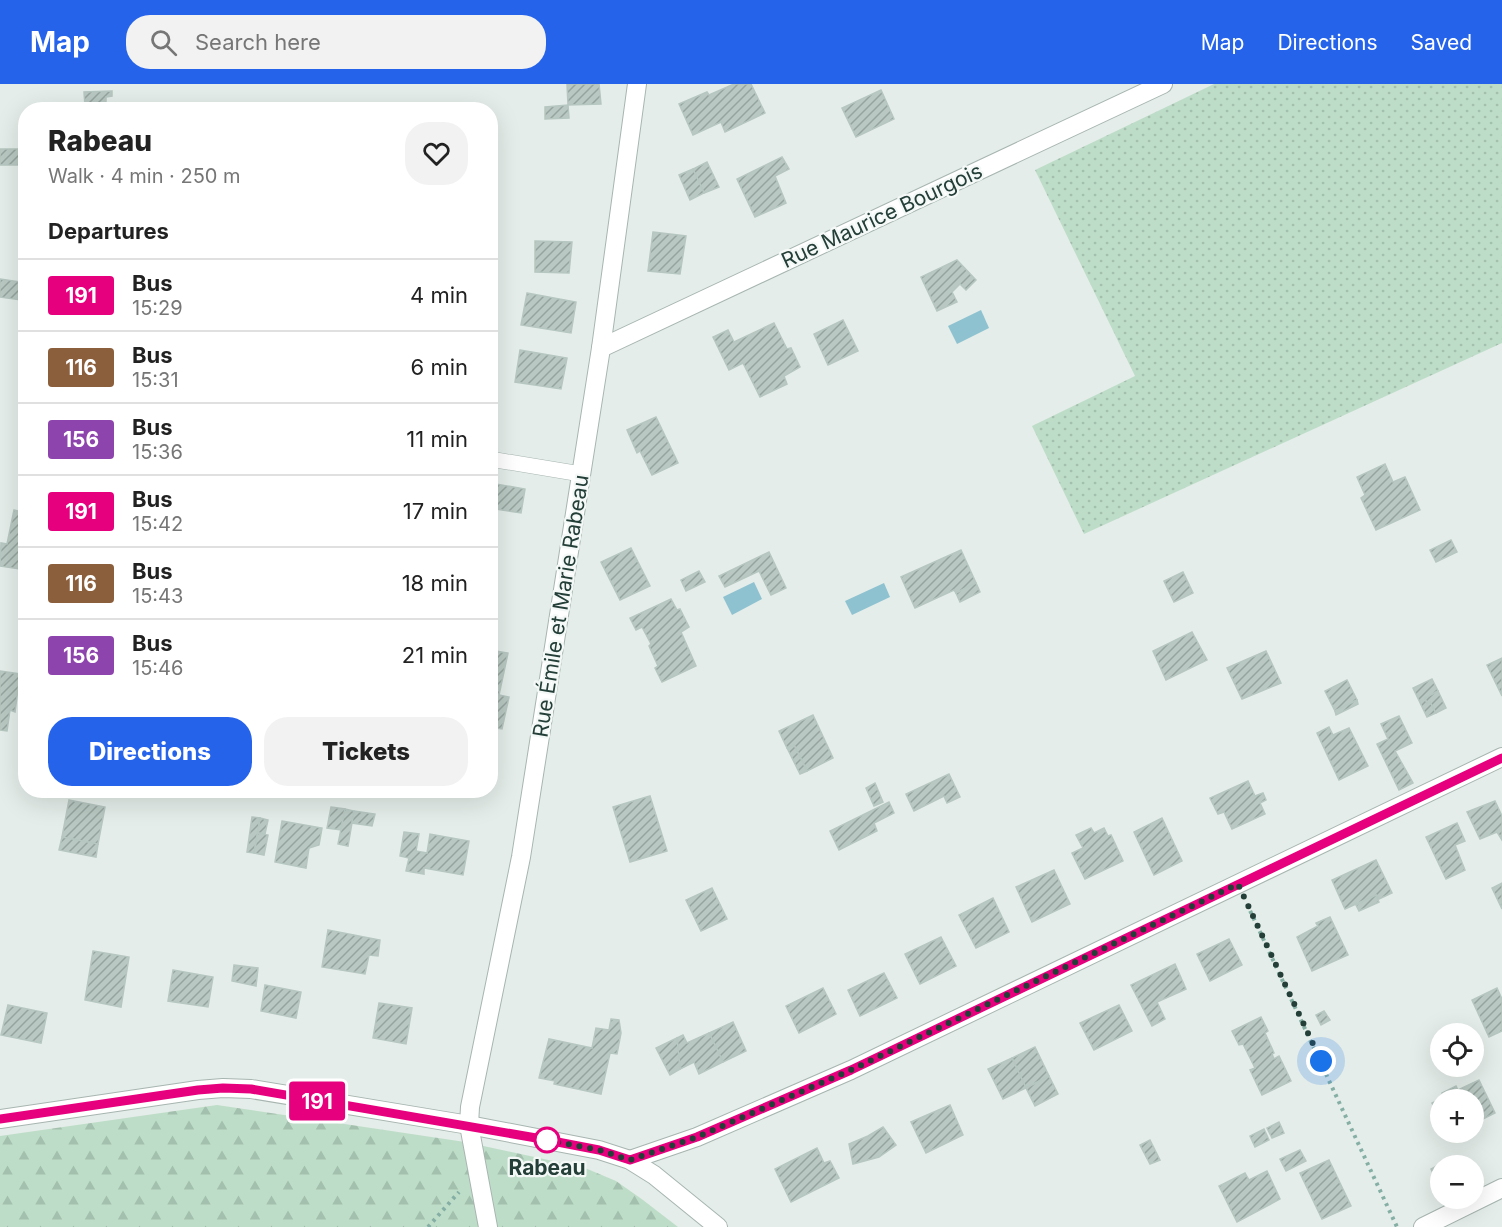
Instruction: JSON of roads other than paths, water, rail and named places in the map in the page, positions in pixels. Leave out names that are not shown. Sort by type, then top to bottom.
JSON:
[{"type":"street","name":"Rue Émile et Marie Rabeau","points":[[488,1227],[470,1125],[470,1107],[521,857],[601,348],[637,84]]},
{"type":"street","name":"Rue Maurice Bourgois","points":[[601,348],[1163,84]]},
{"type":"street","points":[[630,1160],[697,1137],[809,1089],[1502,758]]},
{"type":"street","points":[[0,1119],[223,1088],[251,1089],[470,1125],[599,1150],[630,1160],[654,1175],[718,1227]]},
{"type":"street","points":[[1423,1227],[1502,1188]]},
{"type":"lane","points":[[498,460],[581,474]]},
{"type":"water","points":[[981,310],[989,328],[957,344],[948,326]]},
{"type":"water","points":[[754,582],[762,599],[732,615],[723,597]]},
{"type":"water","points":[[884,583],[890,597],[852,615],[845,601]]},
{"type":"place","name":"Rabeau","points":[[547,1140]]}]
